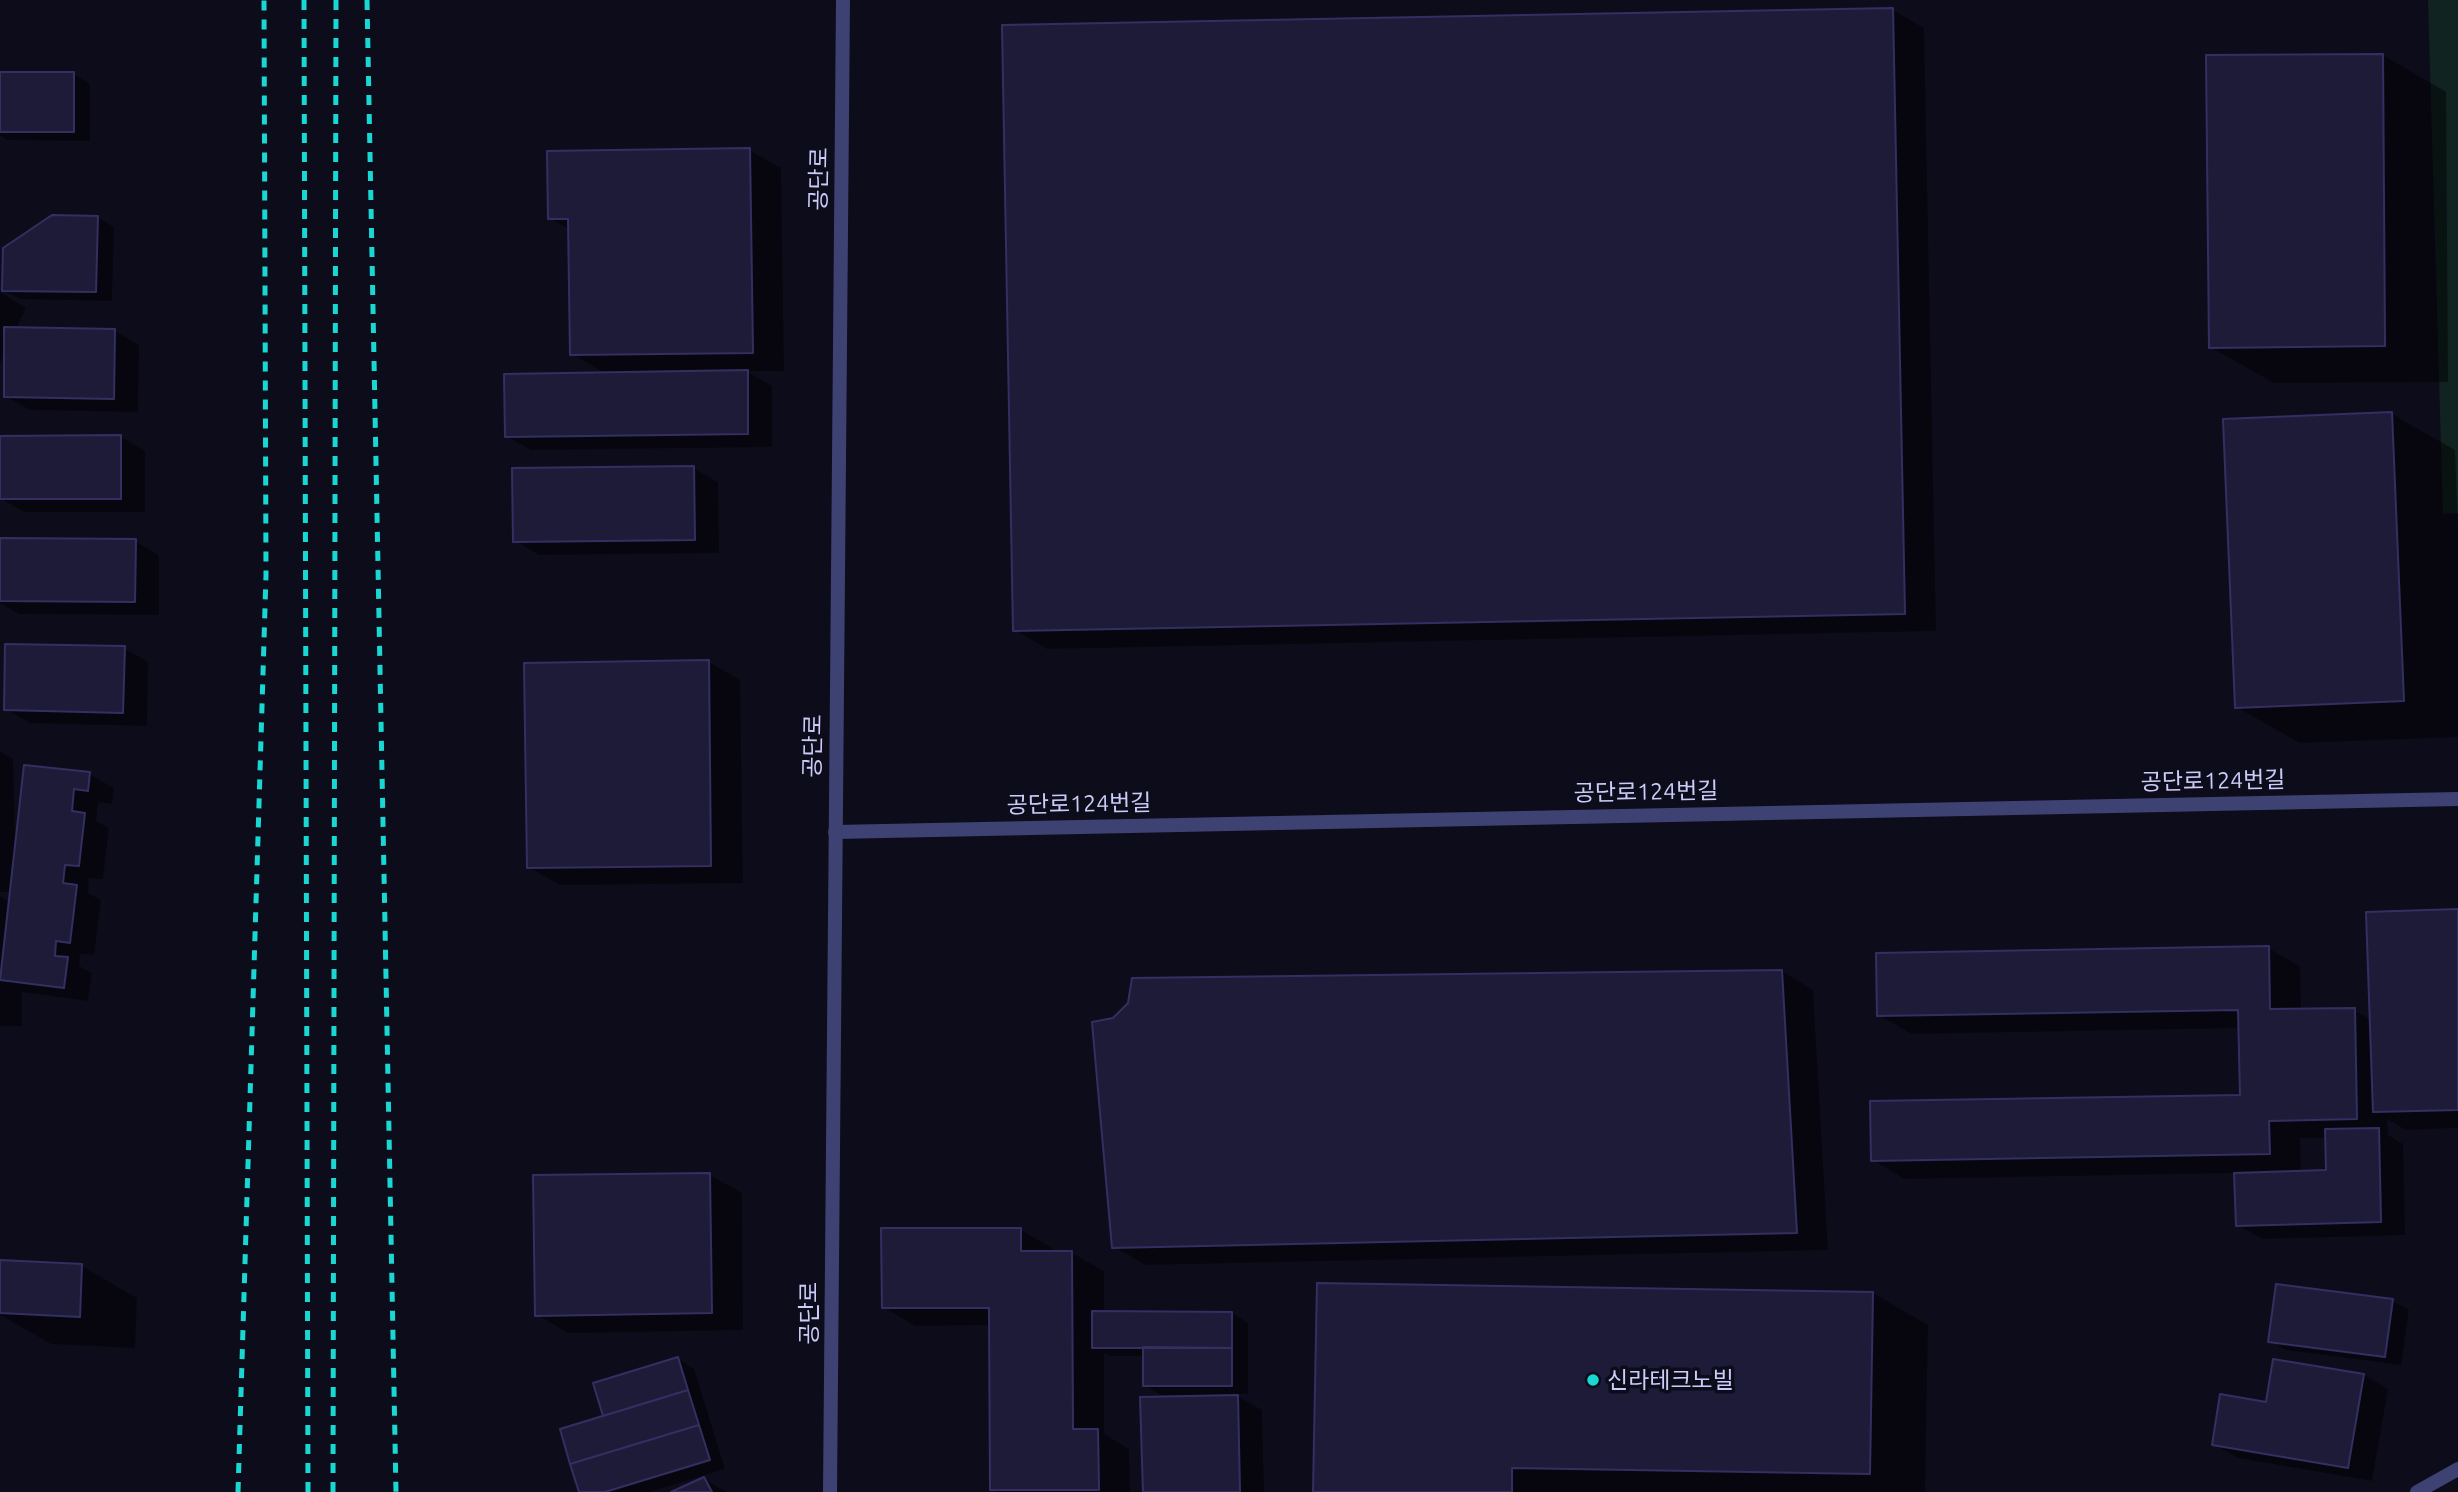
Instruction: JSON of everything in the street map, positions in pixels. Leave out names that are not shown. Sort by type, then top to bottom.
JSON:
[{"type":"street","name":"공단로","points":[[830,1492],[843,0]]},
{"type":"street","name":"공단로124번길","points":[[835,832],[2458,799]]},
{"type":"street","points":[[2417,1492],[2458,1469]]},
{"type":"green space","points":[[2428,0],[2458,0],[2458,513],[2443,514]]},
{"type":"building","points":[[1893,8],[1905,614],[1013,631],[1002,25]]},
{"type":"building","points":[[2383,54],[2385,346],[2209,348],[2206,55]]},
{"type":"building","points":[[0,72],[74,72],[74,132],[0,132]]},
{"type":"building","points":[[750,148],[753,353],[570,355],[568,219],[548,219],[547,151]]},
{"type":"building","points":[[52,215],[98,216],[96,292],[2,291],[3,248]]},
{"type":"building","points":[[4,327],[115,329],[114,399],[4,397]]},
{"type":"building","points":[[748,370],[748,434],[505,437],[504,374]]},
{"type":"building","points":[[2392,412],[2404,701],[2235,708],[2223,419]]},
{"type":"building","points":[[121,435],[121,499],[0,499],[0,436]]},
{"type":"building","points":[[694,466],[695,540],[513,542],[512,468]]},
{"type":"building","points":[[0,538],[136,539],[135,602],[0,601]]},
{"type":"building","points":[[5,644],[125,646],[123,713],[4,710]]},
{"type":"building","points":[[709,660],[711,866],[527,868],[524,663]]},
{"type":"building","points":[[24,765],[90,772],[88,791],[74,789],[72,811],[85,813],[79,866],[65,865],[63,883],[77,885],[70,943],[56,941],[55,956],[68,957],[64,988],[0,980]]},
{"type":"building","points":[[2458,909],[2458,1110],[2373,1112],[2366,912]]},
{"type":"building","points":[[2269,946],[2270,1009],[2355,1008],[2357,1119],[2269,1121],[2270,1154],[1871,1161],[1870,1101],[2240,1095],[2238,1010],[1877,1016],[1876,953]]},
{"type":"building","points":[[1782,970],[1797,1233],[1112,1248],[1092,1022],[1113,1018],[1128,1003],[1132,978]]},
{"type":"building","points":[[2379,1128],[2381,1222],[2236,1226],[2234,1173],[2326,1170],[2325,1129]]},
{"type":"building","points":[[710,1173],[712,1313],[535,1316],[533,1175]]},
{"type":"building","points":[[881,1228],[1021,1228],[1021,1251],[1072,1251],[1073,1429],[1098,1429],[1099,1490],[990,1490],[989,1308],[882,1308]]},
{"type":"building","points":[[0,1260],[82,1264],[80,1317],[0,1313]]},
{"type":"building","name":"신라테크노빌","points":[[1317,1283],[1873,1292],[1870,1474],[1512,1468],[1512,1492],[1313,1492]]},
{"type":"building","points":[[2276,1284],[2393,1299],[2385,1357],[2268,1342]]},
{"type":"building","points":[[1092,1311],[1232,1312],[1232,1348],[1092,1348]]},
{"type":"building","points":[[1143,1347],[1232,1348],[1232,1386],[1143,1386]]},
{"type":"building","points":[[678,1357],[688,1390],[603,1416],[593,1383]]},
{"type":"building","points":[[2273,1359],[2364,1374],[2348,1468],[2212,1445],[2220,1394],[2266,1402]]},
{"type":"building","points":[[688,1390],[699,1425],[570,1464],[560,1429]]},
{"type":"building","points":[[1238,1395],[1240,1492],[1143,1492],[1140,1397]]},
{"type":"building","points":[[699,1425],[710,1460],[605,1492],[579,1492],[570,1464]]},
{"type":"building","points":[[704,1477],[712,1492],[671,1492]]},
{"type":"railway","points":[[238,1492],[266,575],[264,0]]},
{"type":"railway","points":[[304,0],[308,1492]]},
{"type":"railway","points":[[333,1492],[336,0]]},
{"type":"railway","points":[[367,0],[396,1492]]},
{"type":"place","name":"신라테크노빌","points":[[1593,1380]]}]
